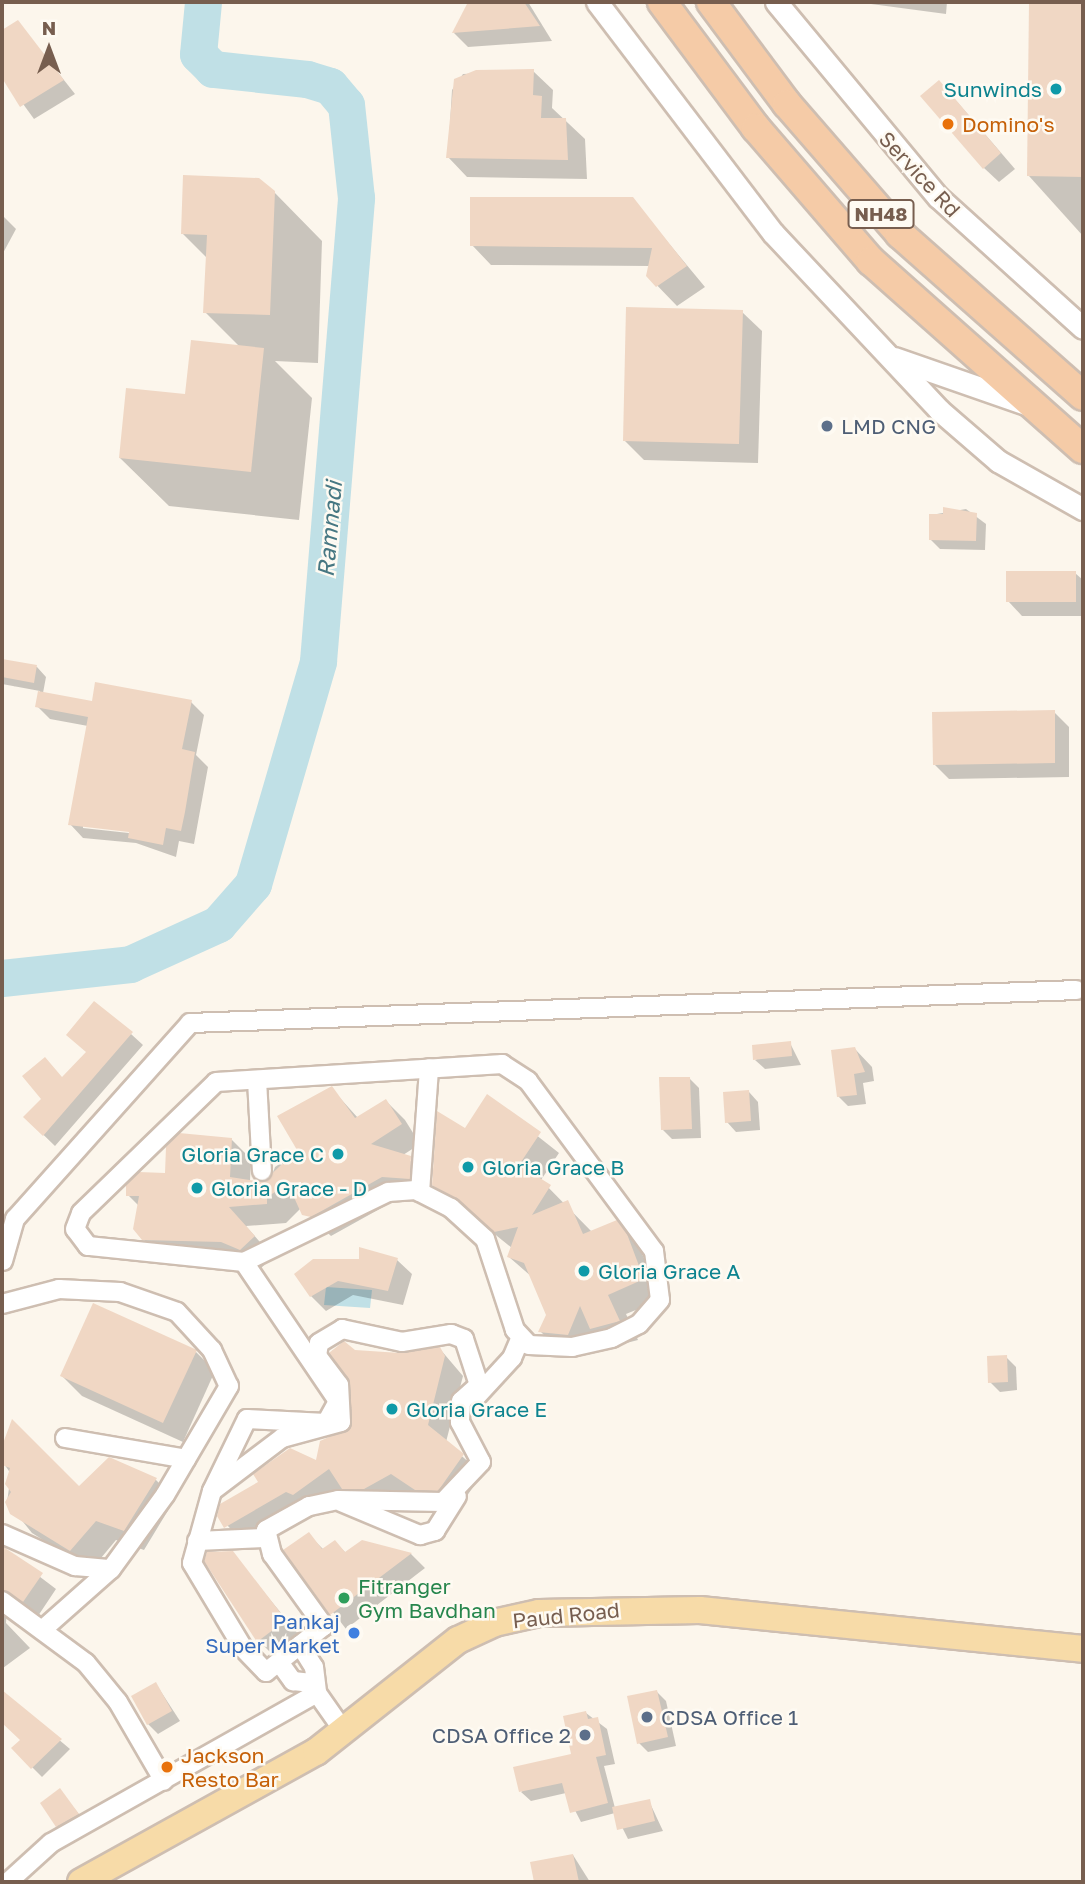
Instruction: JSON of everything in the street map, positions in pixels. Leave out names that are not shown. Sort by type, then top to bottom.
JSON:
[{"type":"highway","name":"NH48","points":[[662,2],[756,128],[871,261],[1083,449]]},
{"type":"highway","name":"NH48","points":[[711,2],[787,104],[900,234],[1083,396]]},
{"type":"main road","name":"Paud Road","points":[[81,1882],[208,1815],[343,1730],[458,1640],[539,1613],[700,1610],[1083,1649]]},
{"type":"street","points":[[597,2],[731,182],[889,356],[998,461],[1083,509]]},
{"type":"street","name":"Service Rd","points":[[776,2],[938,197],[1083,328]]},
{"type":"street","points":[[889,356],[1031,405]]},
{"type":"street","points":[[3,1261],[15,1219],[190,1023],[1076,990]]},
{"type":"street","points":[[338,1500],[420,1535],[435,1531],[484,1463],[482,1445],[465,1425],[467,1404],[512,1357],[520,1339],[485,1239],[459,1214],[420,1192],[388,1192],[244,1262],[88,1246],[75,1229],[81,1213],[207,1088],[257,1080],[502,1064],[528,1081],[659,1263],[660,1300],[639,1324],[572,1347],[546,1348],[520,1339]]},
{"type":"street","points":[[420,1192],[429,1068]]},
{"type":"street","points":[[257,1080],[262,1171]]},
{"type":"street","points":[[244,1262],[338,1401],[326,1423],[247,1419],[212,1491],[197,1541],[196,1574],[236,1638],[266,1672],[324,1626],[322,1619],[264,1538]]},
{"type":"street","points":[[2,1304],[59,1289],[120,1292],[177,1312],[212,1350],[229,1385],[186,1459],[111,1569],[42,1630]]},
{"type":"street","points":[[197,1541],[264,1538],[284,1518],[338,1500],[443,1502],[481,1462],[460,1422],[461,1401],[480,1385],[464,1339],[451,1334],[402,1342],[359,1328],[329,1336],[318,1343],[317,1356],[339,1385],[341,1422],[282,1438],[212,1491]]},
{"type":"street","points":[[65,1438],[186,1459]]},
{"type":"street","points":[[2,1534],[75,1566],[111,1569]]},
{"type":"street","points":[[2,1601],[86,1663],[110,1692],[164,1781]]},
{"type":"street","points":[[300,1645],[314,1667],[314,1688],[343,1730]]},
{"type":"street","points":[[279,1662],[293,1681],[314,1688]]},
{"type":"street","points":[[9,1882],[51,1843],[164,1781],[314,1688]]},
{"type":"water","points":[[326,1287],[372,1290],[370,1308],[324,1305]]},
{"type":"building","points":[[468,2],[524,2],[540,26],[452,33]]},
{"type":"building","name":"Sunwinds","points":[[1029,2],[1083,2],[1083,177],[1027,176]]},
{"type":"building","points":[[18,20],[64,80],[20,107],[2,78],[2,30]]},
{"type":"building","points":[[534,69],[533,95],[542,96],[541,118],[566,118],[568,160],[446,158],[454,79],[476,70]]},
{"type":"building","points":[[939,80],[1001,153],[983,169],[920,96]]},
{"type":"building","points":[[183,175],[259,178],[275,191],[270,315],[203,313],[207,235],[181,234]]},
{"type":"building","points":[[470,197],[633,197],[687,266],[656,287],[646,276],[652,248],[470,246]]},
{"type":"building","points":[[626,307],[743,310],[739,444],[623,441]]},
{"type":"building","points":[[191,340],[264,348],[251,472],[119,458],[126,388],[185,394]]},
{"type":"building","points":[[943,507],[977,513],[976,541],[929,540],[929,514],[943,514]]},
{"type":"building","points":[[1006,571],[1076,571],[1076,602],[1006,602]]},
{"type":"building","points":[[2,659],[37,665],[34,683],[2,677]]},
{"type":"building","points":[[95,682],[192,700],[182,749],[195,752],[185,812],[181,831],[166,828],[163,845],[128,838],[129,832],[68,825],[88,717],[35,707],[38,691],[92,701]]},
{"type":"building","points":[[1055,710],[1055,763],[933,765],[932,712]]},
{"type":"building","points":[[94,1001],[133,1032],[43,1136],[23,1117],[41,1099],[22,1076],[45,1057],[62,1077],[86,1052],[66,1035]]},
{"type":"building","points":[[791,1041],[792,1056],[753,1060],[752,1045]]},
{"type":"building","points":[[855,1047],[865,1072],[854,1074],[857,1095],[837,1097],[831,1050]]},
{"type":"building","points":[[659,1077],[690,1077],[692,1129],[661,1130]]},
{"type":"building","points":[[332,1086],[355,1118],[386,1099],[402,1124],[371,1144],[411,1156],[410,1179],[382,1177],[311,1217],[302,1215],[288,1184],[267,1197],[267,1204],[229,1207],[255,1236],[240,1250],[221,1242],[142,1240],[133,1229],[139,1196],[126,1196],[126,1185],[139,1172],[165,1173],[166,1147],[179,1133],[232,1138],[230,1177],[263,1182],[297,1150],[277,1116]]},
{"type":"building","points":[[749,1090],[751,1121],[725,1123],[723,1092]]},
{"type":"building","points":[[487,1094],[541,1132],[519,1165],[551,1185],[532,1215],[568,1200],[583,1234],[617,1220],[627,1234],[644,1279],[608,1295],[620,1321],[590,1329],[580,1306],[568,1335],[538,1332],[546,1315],[524,1263],[507,1257],[518,1227],[494,1232],[432,1185],[437,1111],[465,1128]]},
{"type":"building","points":[[359,1247],[398,1258],[388,1291],[338,1281],[310,1297],[294,1274],[313,1259],[359,1259]]},
{"type":"building","points":[[93,1303],[197,1350],[163,1423],[60,1376]]},
{"type":"building","name":"Gloria Grace E","points":[[344,1341],[355,1350],[400,1353],[440,1347],[445,1356],[428,1425],[464,1454],[438,1491],[415,1490],[391,1474],[364,1489],[342,1489],[329,1469],[293,1495],[286,1492],[224,1528],[217,1516],[220,1504],[258,1482],[253,1474],[290,1448],[316,1460],[320,1441],[351,1427],[350,1384],[329,1353]]},
{"type":"building","points":[[1007,1355],[1008,1382],[988,1383],[987,1356]]},
{"type":"building","points":[[12,1419],[79,1486],[109,1457],[157,1478],[124,1531],[96,1521],[70,1551],[10,1514],[5,1502],[11,1492],[5,1484],[10,1468],[2,1465],[2,1446]]},
{"type":"building","points":[[309,1532],[322,1549],[335,1540],[345,1552],[362,1540],[412,1553],[330,1615],[283,1550]]},
{"type":"building","points":[[2,1546],[43,1573],[23,1602],[2,1590]]},
{"type":"building","points":[[233,1551],[286,1620],[257,1642],[204,1561],[207,1552]]},
{"type":"building","points":[[156,1682],[172,1711],[147,1725],[131,1696]]},
{"type":"building","points":[[2,1690],[62,1739],[31,1769],[11,1748],[20,1740],[2,1723]]},
{"type":"building","name":"CDSA Office 1","points":[[657,1690],[668,1737],[637,1744],[627,1696]]},
{"type":"building","points":[[586,1711],[588,1719],[598,1717],[606,1755],[596,1757],[608,1803],[570,1813],[562,1783],[519,1792],[513,1767],[571,1754],[563,1716]]},
{"type":"building","points":[[60,1788],[79,1814],[56,1827],[40,1803]]},
{"type":"building","points":[[650,1799],[655,1821],[617,1830],[612,1807]]},
{"type":"building","points":[[573,1854],[579,1882],[534,1882],[530,1862]]},
{"type":"waterway","name":"Ramnadi","points":[[2,978],[130,964],[218,924],[253,884],[318,661],[356,198],[346,105],[330,86],[307,79],[213,69],[198,54],[203,2]]},
{"type":"place","name":"Sunwinds","points":[[1056,89]]},
{"type":"place","name":"Domino's","points":[[948,124]]},
{"type":"place","name":"LMD CNG","points":[[827,426]]},
{"type":"place","name":"Gloria Grace C","points":[[338,1154]]},
{"type":"place","name":"Gloria Grace B","points":[[468,1167]]},
{"type":"place","name":"Gloria Grace - D","points":[[197,1188]]},
{"type":"place","name":"Gloria Grace A","points":[[584,1271]]},
{"type":"place","name":"Gloria Grace E","points":[[392,1409]]},
{"type":"place","name":"Fitranger Gym Bavdhan","points":[[344,1598]]},
{"type":"place","name":"Pankaj Super Market","points":[[354,1633]]},
{"type":"place","name":"CDSA Office 1","points":[[647,1717]]},
{"type":"place","name":"CDSA Office 2","points":[[585,1735]]},
{"type":"place","name":"Jackson Resto Bar","points":[[167,1767]]}]
